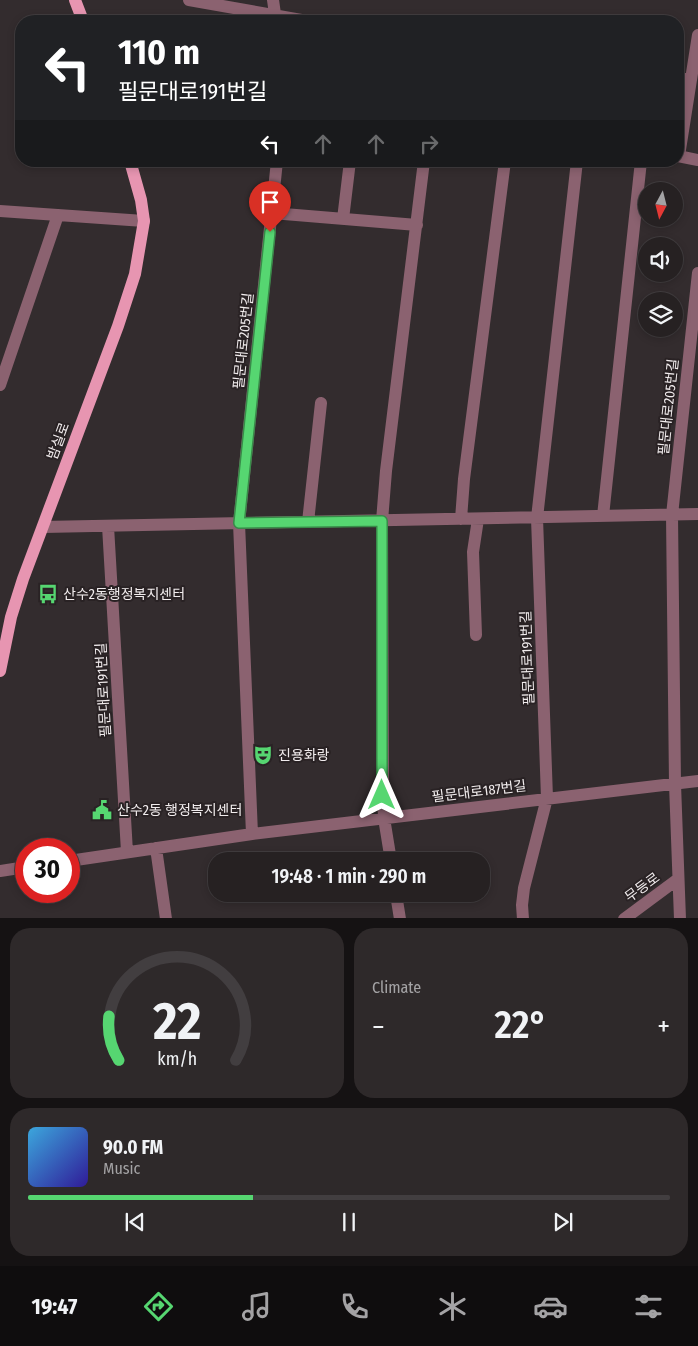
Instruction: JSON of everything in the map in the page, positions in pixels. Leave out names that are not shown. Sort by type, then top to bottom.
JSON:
[{"type":"main road","points":[[75,0],[81,15]]},
{"type":"main road","name":"밤실로","points":[[0,671],[11,617],[85,410],[118,326],[135,274],[144,221],[141,200],[132,167]]},
{"type":"street","points":[[189,0],[257,15]]},
{"type":"street","points":[[273,0],[275,15]]},
{"type":"street","points":[[684,121],[698,35]]},
{"type":"street","points":[[684,79],[691,80]]},
{"type":"street","points":[[684,157],[698,160]]},
{"type":"street","name":"필문대로205번길","points":[[239,523],[276,167]]},
{"type":"street","points":[[343,219],[349,167]]},
{"type":"street","points":[[390,852],[382,795],[382,521],[386,471],[423,167]]},
{"type":"street","points":[[461,519],[464,479],[504,167]]},
{"type":"street","points":[[537,518],[576,167]]},
{"type":"street","points":[[604,516],[640,167]]},
{"type":"street","points":[[0,211],[144,221]]},
{"type":"street","points":[[272,213],[416,225]]},
{"type":"street","points":[[0,385],[58,215]]},
{"type":"street","name":"필문대로205번길","points":[[672,515],[698,273]]},
{"type":"street","points":[[308,522],[321,403]]},
{"type":"street","points":[[43,527],[698,514]]},
{"type":"street","points":[[672,515],[675,784],[680,918]]},
{"type":"street","name":"필문대로191번길","points":[[537,518],[547,798]]},
{"type":"street","points":[[476,635],[473,552],[478,519]]},
{"type":"street","points":[[239,523],[252,834]]},
{"type":"street","name":"필문대로191번길","points":[[108,526],[127,852]]},
{"type":"street","name":"필문대로187번길","points":[[80,859],[252,834],[698,781]]},
{"type":"street","name":"필문대로187번길","points":[[523,918],[524,888],[547,798]]},
{"type":"street","points":[[156,848],[166,918]]},
{"type":"street","points":[[0,871],[15,869]]},
{"type":"street","name":"무등로","points":[[624,918],[678,879]]},
{"type":"street","points":[[397,902],[400,918]]},
{"type":"place","name":"산수2동행정복지센터","points":[[48,594]]},
{"type":"place","name":"진용화랑","points":[[263,755]]},
{"type":"place","name":"산수2동 행정복지센터","points":[[102,810]]},
{"type":"route","points":[[270,232],[239,523],[382,521],[382,795]]}]
